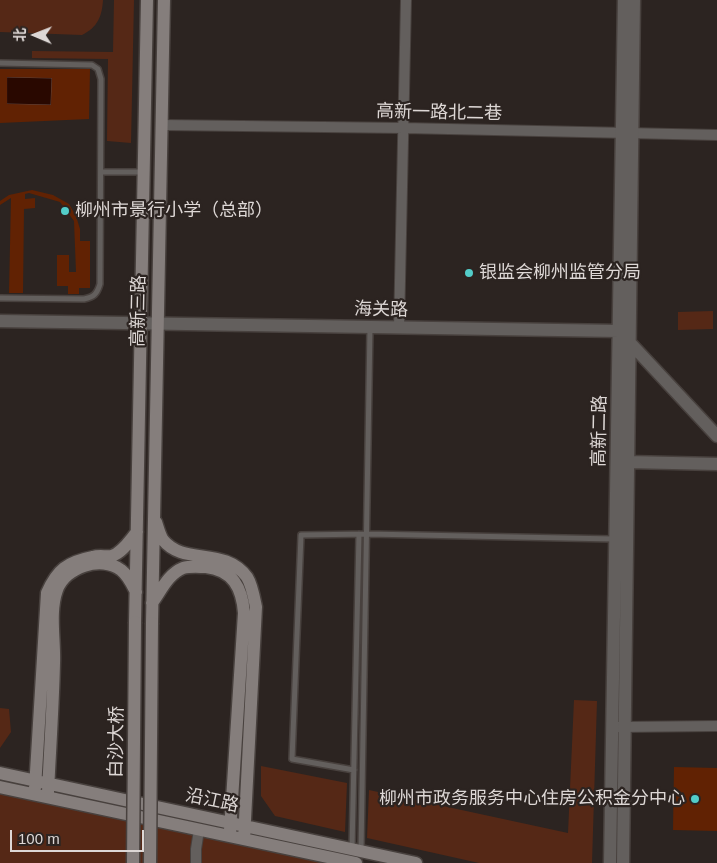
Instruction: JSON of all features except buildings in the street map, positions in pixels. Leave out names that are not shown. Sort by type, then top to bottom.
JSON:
[{"type":"main road","name":"高新三路","points":[[135,622],[147,0]]},
{"type":"main road","name":"高新三路","points":[[152,623],[156,324],[164,0]]},
{"type":"main road","points":[[154,516],[162,539],[173,549],[186,554],[214,557],[226,561],[240,570],[247,578],[254,595],[256,607],[244,839]]},
{"type":"main road","points":[[35,794],[47,593],[54,577],[64,568],[75,561],[94,556],[112,556],[124,548],[137,532]]},
{"type":"main road","points":[[48,797],[54,662],[54,606],[57,590],[66,577],[76,570],[93,563],[115,566],[123,571],[136,592]]},
{"type":"main road","points":[[152,603],[171,576],[183,568],[196,566],[222,571],[236,583],[243,597],[244,613],[230,829]]},
{"type":"main road","name":"白沙大桥","points":[[133,863],[135,622]]},
{"type":"main road","name":"白沙大桥","points":[[150,863],[152,623]]},
{"type":"main road","name":"沿江路","points":[[0,773],[230,829],[244,839],[416,863]]},
{"type":"main road","name":"沿江路","points":[[0,787],[199,830],[230,829],[244,826],[357,854]]},
{"type":"street","points":[[399,328],[406,0]]},
{"type":"street","name":"高新二路","points":[[621,539],[628,459],[630,344],[624,0]]},
{"type":"street","name":"高新二路","points":[[623,863],[619,727],[621,539],[619,331],[634,0]]},
{"type":"street","name":"高新一路北二巷","points":[[161,125],[717,135]]},
{"type":"street","name":"海关路","points":[[0,321],[619,331]]},
{"type":"street","points":[[619,331],[717,436]]},
{"type":"street","points":[[628,459],[717,456]]},
{"type":"street","points":[[628,459],[717,464]]},
{"type":"street","points":[[619,727],[717,726]]},
{"type":"street","name":"高新二路","points":[[610,863],[619,727]]},
{"type":"street","points":[[196,863],[199,830]]},
{"type":"lane","points":[[0,63],[92,65],[98,69],[101,79],[100,284],[97,293],[92,298],[84,299],[0,298]]},
{"type":"lane","points":[[100,172],[143,172]]},
{"type":"lane","points":[[357,854],[368,534],[370,327]]},
{"type":"lane","points":[[357,854],[354,770],[359,534]]},
{"type":"lane","points":[[354,770],[292,759],[301,535],[368,534],[621,539]]},
{"type":"shaded area","points":[[0,0],[103,0],[102,11],[98,21],[82,35],[0,32]]},
{"type":"shaded area","points":[[114,0],[134,0],[131,143],[107,141],[108,59],[32,58],[32,51],[113,52]]},
{"type":"shaded area","points":[[7,77],[52,78],[51,105],[7,104]]},
{"type":"shaded area","points":[[713,311],[713,329],[678,330],[678,312]]},
{"type":"shaded area","points":[[574,700],[597,701],[592,863],[479,863],[367,838],[369,790],[568,833]]},
{"type":"shaded area","points":[[0,708],[9,709],[11,732],[0,748]]},
{"type":"shaded area","points":[[261,766],[347,783],[345,832],[275,816],[261,796]]},
{"type":"shaded area","points":[[0,787],[356,863],[0,863]]},
{"type":"place","name":"柳州市景行小学（总部）","points":[[65,211]]},
{"type":"place","name":"银监会柳州监管分局","points":[[469,273]]},
{"type":"place","name":"柳州市政务服务中心住房公积金分中心","points":[[695,799]]}]
